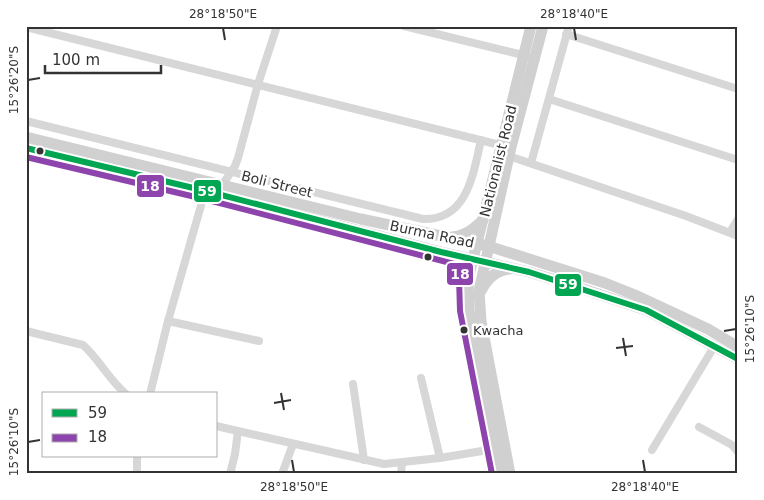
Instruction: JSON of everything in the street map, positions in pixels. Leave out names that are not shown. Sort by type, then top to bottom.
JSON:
[{"type":"main road","name":"Nationalist Road","points":[[501,474],[500,448],[480,321],[474,298],[482,245],[528,57],[531,26]]},
{"type":"main road","name":"Nationalist Road","points":[[528,57],[543,26]]},
{"type":"main road","name":"Burma Road","points":[[26,137],[429,249],[515,269],[581,288],[646,310],[738,359]]},
{"type":"main road","name":"Burma Road","points":[[26,148],[207,186],[224,184],[360,219],[482,245],[605,283],[636,295],[708,329],[738,347]]},
{"type":"main road","points":[[448,237],[464,234],[488,221],[496,241],[508,253]]},
{"type":"main road","points":[[429,249],[448,261],[474,298],[492,276],[498,272],[515,269]]},
{"type":"main road","name":"Nationalist Road","points":[[500,448],[510,474]]},
{"type":"street","points":[[224,184],[238,158],[258,84],[277,26]]},
{"type":"street","points":[[404,26],[528,57]]},
{"type":"street","points":[[26,27],[481,140],[531,163],[734,234],[738,219]]},
{"type":"street","points":[[531,163],[567,30],[738,89]]},
{"type":"street","points":[[549,99],[738,160]]},
{"type":"street","name":"Boli Street","points":[[26,121],[412,217],[431,219],[446,215],[459,204],[468,191],[481,140]]},
{"type":"street","points":[[150,392],[168,321],[207,186]]},
{"type":"street","points":[[168,321],[259,341]]},
{"type":"street","points":[[26,330],[82,345],[124,392]]},
{"type":"street","points":[[652,450],[715,346]]},
{"type":"street","points":[[421,378],[440,458]]},
{"type":"street","points":[[353,384],[364,460]]},
{"type":"street","points":[[218,426],[384,464],[440,458],[500,448]]},
{"type":"street","points":[[699,427],[732,445],[738,452]]},
{"type":"street","points":[[230,474],[238,431]]},
{"type":"street","points":[[282,474],[292,444]]},
{"type":"street","points":[[136,458],[138,474]]},
{"type":"street","points":[[401,474],[402,463]]},
{"type":"transit line","name":"59","points":[[26,148],[206,191],[441,252],[529,272],[646,310],[738,359]]},
{"type":"transit line","name":"18","points":[[26,157],[204,199],[462,266],[459,278],[460,311],[492,474]]},
{"type":"place","name":"Kwacha","points":[[464,330]]}]
